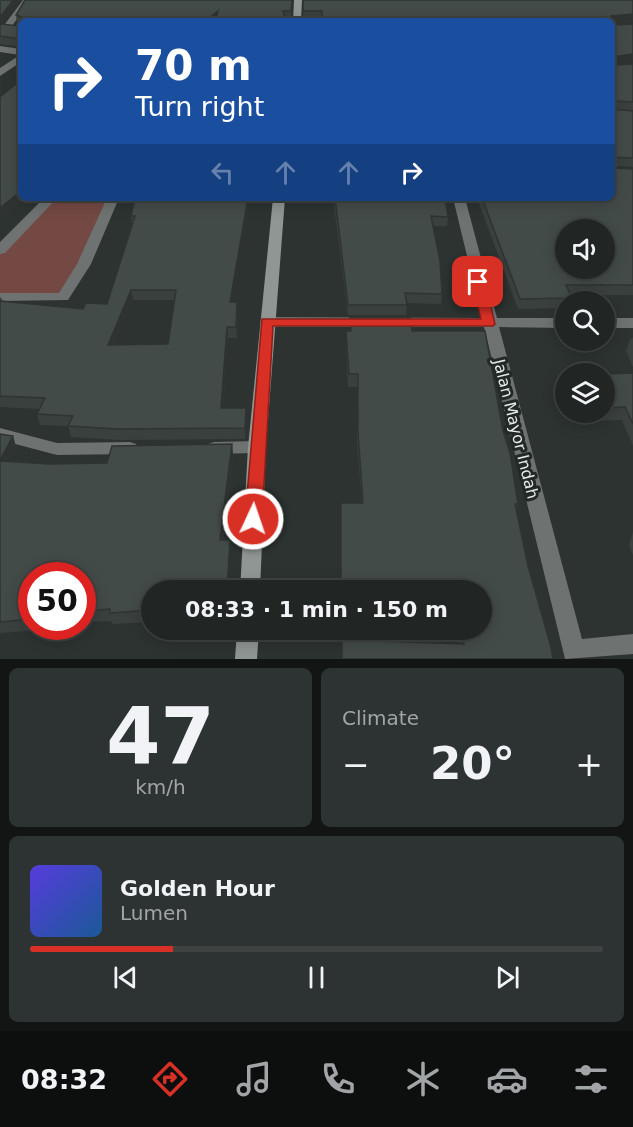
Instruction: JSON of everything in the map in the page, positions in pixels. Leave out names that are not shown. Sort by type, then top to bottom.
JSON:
[{"type":"main road","points":[[297,18],[298,0]]},
{"type":"main road","points":[[251,580],[257,447],[279,201]]},
{"type":"main road","points":[[246,659],[247,640]]},
{"type":"street","points":[[6,28],[27,0]]},
{"type":"street","points":[[0,49],[18,51]]},
{"type":"street","points":[[0,73],[18,59]]},
{"type":"street","points":[[0,250],[48,201]]},
{"type":"street","points":[[0,297],[51,299],[63,297],[84,264],[112,201]]},
{"type":"street","name":"Jalan Mayor Indah","points":[[460,201],[574,654]]},
{"type":"street","points":[[267,322],[555,323]]},
{"type":"street","points":[[615,323],[633,323]]},
{"type":"street","points":[[0,434],[57,449],[151,448]]},
{"type":"street","points":[[198,448],[257,447]]},
{"type":"street","points":[[574,654],[633,644]]},
{"type":"shaded area","points":[[51,201],[110,201],[63,296],[0,296],[0,252]]},
{"type":"building","points":[[0,0],[13,0],[2,15],[0,15]]},
{"type":"building","points":[[25,0],[292,0],[291,11],[283,11],[285,18],[216,18],[218,11],[210,18],[22,18],[16,15]]},
{"type":"building","points":[[303,0],[633,0],[633,14],[611,16],[612,18],[341,18],[322,17],[322,11],[303,11]]},
{"type":"building","points":[[0,24],[18,26],[18,39],[0,36]]},
{"type":"building","points":[[633,24],[633,54],[615,57],[615,25]]},
{"type":"building","points":[[633,64],[633,102],[615,101],[615,65]]},
{"type":"building","points":[[18,82],[18,193],[0,208],[0,97]]},
{"type":"building","points":[[615,109],[633,111],[633,158],[615,157]]},
{"type":"building","points":[[615,168],[633,169],[633,285],[566,285],[569,291],[555,291],[555,298],[520,299],[483,201],[615,201]]},
{"type":"building","points":[[134,201],[247,201],[230,302],[237,302],[236,327],[227,327],[221,408],[246,408],[245,428],[117,429],[68,426],[73,416],[37,414],[45,398],[0,396],[0,301],[83,309],[86,303],[107,304],[135,216],[131,216]],"holes":[[[131,290],[176,290],[168,344],[108,345]]]},
{"type":"building","points":[[335,201],[445,201],[448,217],[431,216],[440,261],[442,294],[405,293],[407,305],[348,305]]},
{"type":"building","points":[[350,317],[410,317],[412,331],[485,331],[503,431],[510,453],[518,504],[515,504],[528,566],[553,659],[342,659],[342,640],[464,644],[463,640],[492,640],[492,580],[341,580],[341,503],[363,503],[358,432],[358,374],[349,374],[346,331],[351,331]]},
{"type":"building","points":[[633,373],[633,424],[625,407],[615,407],[615,374]]},
{"type":"building","points":[[0,434],[13,436],[0,460]]},
{"type":"building","points":[[232,444],[220,540],[230,540],[228,580],[141,580],[141,611],[110,613],[110,609],[96,610],[96,562],[18,562],[18,620],[0,622],[0,461],[49,464],[107,463],[112,446]]},
{"type":"route","points":[[253,519],[267,322],[489,324],[478,282]]}]
